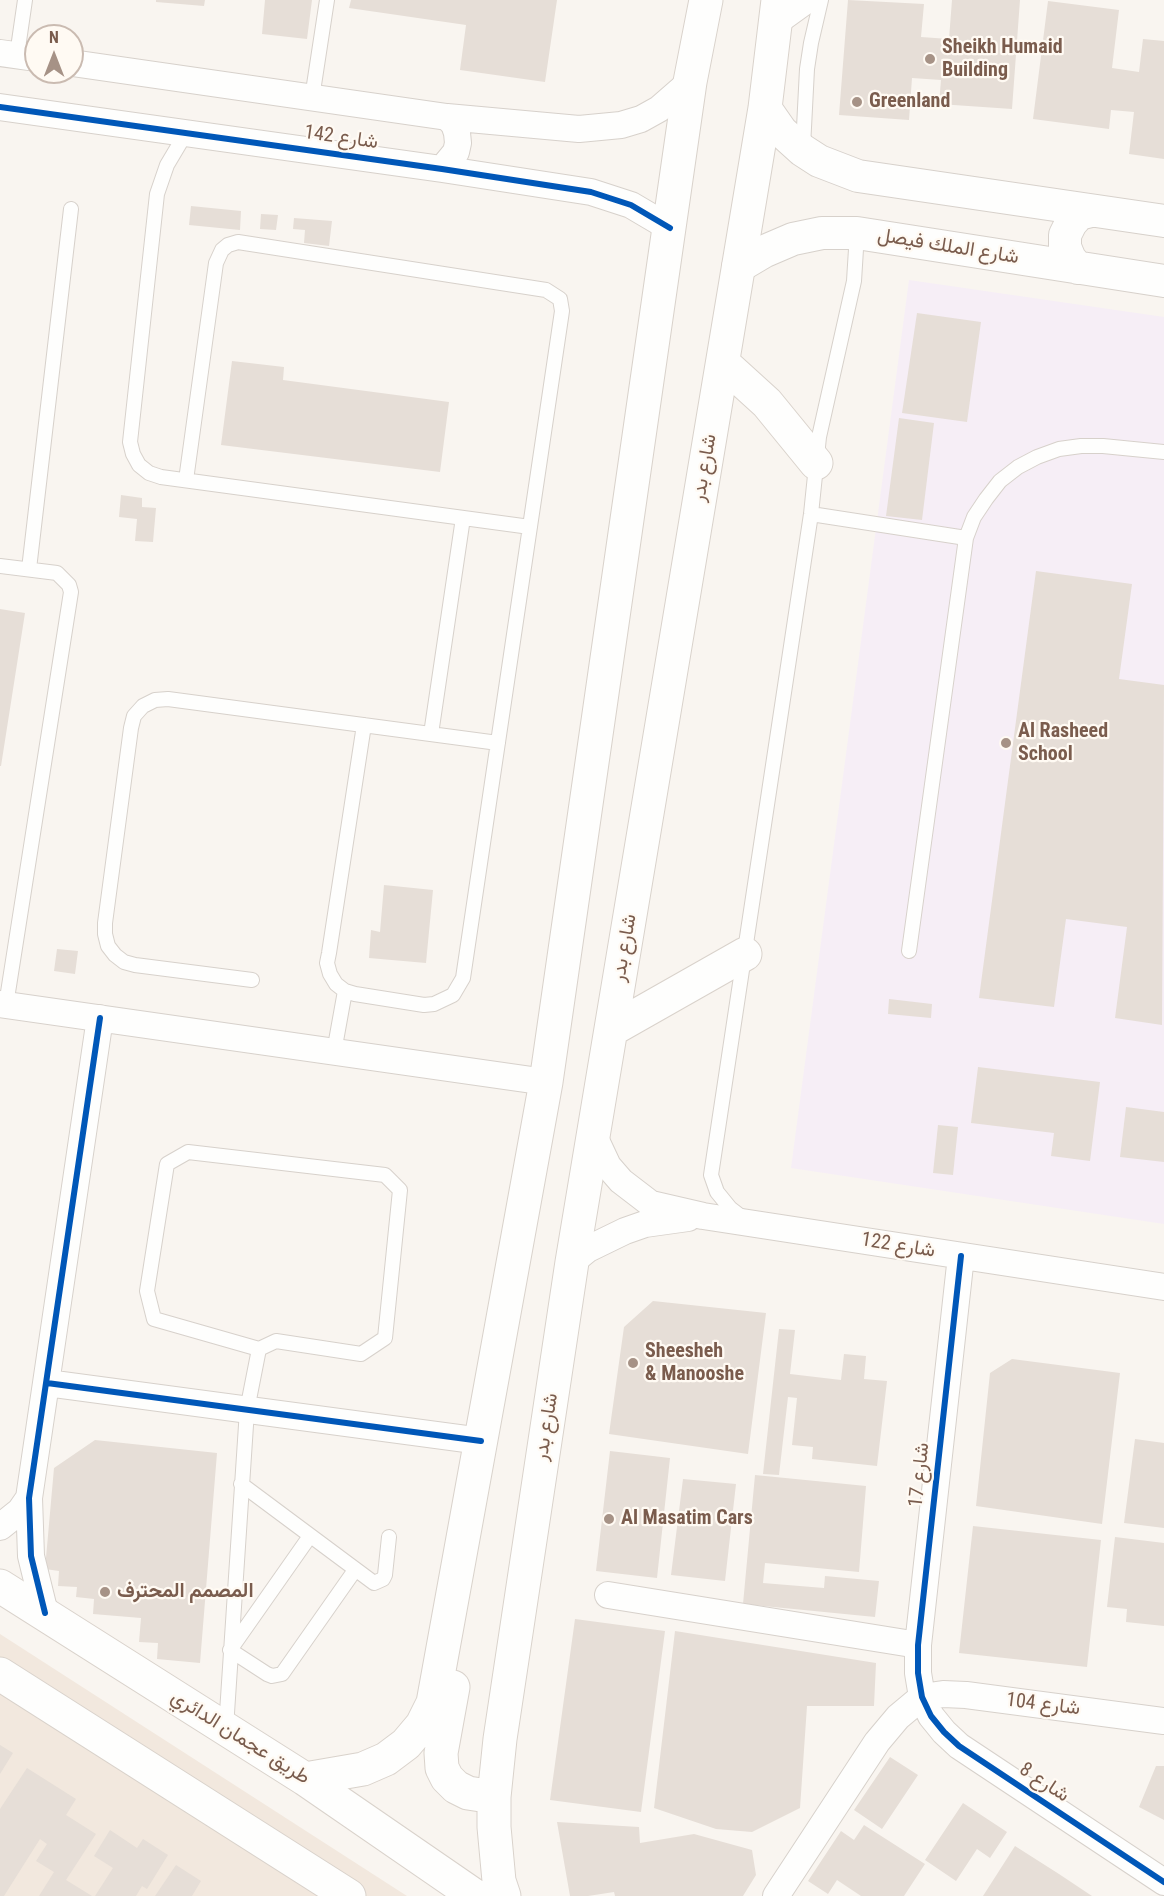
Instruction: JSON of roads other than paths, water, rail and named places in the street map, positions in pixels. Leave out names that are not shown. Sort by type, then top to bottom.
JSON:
[{"type":"main road","points":[[305,1779],[363,1769],[386,1759],[406,1744],[422,1725],[433,1703],[546,1082],[690,82],[706,0]]},
{"type":"main road","name":"شارع بدر","points":[[504,1896],[495,1856],[494,1797],[500,1739],[572,1262],[765,108],[777,11]]},
{"type":"main road","points":[[723,363],[767,403],[816,463]]},
{"type":"main road","points":[[611,1030],[745,954]]},
{"type":"main road","points":[[466,1525],[470,1543],[471,1576],[441,1753],[442,1768],[447,1778],[456,1787],[468,1793],[494,1797]]},
{"type":"main road","name":"طريق عجمان الدائري","points":[[0,1586],[305,1779],[475,1896]]},
{"type":"main road","points":[[0,1674],[350,1896]]},
{"type":"street","points":[[777,11],[807,0]]},
{"type":"street","name":"شارع 142","points":[[84,65],[447,117],[579,129],[600,129],[641,119],[659,109],[690,82]]},
{"type":"street","name":"شارع 142","points":[[0,107],[591,192],[631,206],[670,228]]},
{"type":"street","points":[[765,108],[781,131],[802,150],[819,161],[858,176],[1164,222]]},
{"type":"street","points":[[442,169],[456,152],[458,142],[458,133],[454,124],[447,117]]},
{"type":"street","points":[[1078,268],[1070,259],[1065,247],[1065,234],[1079,214],[1091,211]]},
{"type":"street","name":"شارع الملك فيصل","points":[[738,267],[765,251],[793,239],[822,233],[857,233],[1164,280]]},
{"type":"street","points":[[3,1004],[546,1082]]},
{"type":"street","points":[[45,1613],[31,1556],[29,1498],[100,1018]]},
{"type":"street","name":"شارع 122","points":[[593,1134],[608,1166],[635,1194],[651,1204],[703,1216],[1164,1287]]},
{"type":"street","name":"شارع 122","points":[[572,1262],[588,1250],[625,1231],[645,1224],[703,1216]]},
{"type":"street","name":"شارع 17","points":[[922,1697],[918,1673],[918,1645],[961,1256]]},
{"type":"street","points":[[46,1383],[481,1442]]},
{"type":"street","points":[[0,1527],[20,1511],[29,1498]]},
{"type":"street","points":[[608,1595],[918,1645]]},
{"type":"street","name":"شارع 104","points":[[922,1697],[943,1694],[966,1695],[1164,1721]]},
{"type":"street","points":[[776,1896],[877,1742],[898,1717],[922,1697]]},
{"type":"street","name":"شارع 8","points":[[922,1697],[931,1716],[959,1746],[1164,1881]]},
{"type":"lane","points":[[18,55],[25,0]]},
{"type":"lane","points":[[312,98],[327,0]]},
{"type":"lane","points":[[802,150],[807,69],[821,0]]},
{"type":"lane","points":[[186,133],[167,165],[158,194],[130,442],[139,465],[149,473],[161,477],[530,526]]},
{"type":"lane","points":[[29,569],[71,209]]},
{"type":"lane","points":[[750,1223],[730,1208],[717,1192],[711,1181],[711,1175],[811,514],[824,411],[854,281],[857,233]]},
{"type":"lane","points":[[186,480],[216,263],[222,250],[228,245],[238,242],[546,290],[560,298],[562,311],[463,978],[453,995],[435,1004],[424,1005],[345,991],[336,984],[327,963],[364,725]]},
{"type":"lane","points":[[909,951],[966,538],[980,508],[1000,481],[1018,467],[1059,449],[1103,446],[1164,452]]},
{"type":"lane","points":[[811,514],[966,538]]},
{"type":"lane","points":[[430,734],[463,518]]},
{"type":"lane","points":[[0,566],[57,573],[64,578],[71,592],[3,1004]]},
{"type":"lane","points":[[252,980],[135,965],[124,962],[108,946],[105,923],[131,728],[135,716],[143,706],[154,700],[168,699],[498,743]]},
{"type":"lane","points":[[334,1052],[345,991]]},
{"type":"lane","points":[[188,1152],[385,1175],[400,1190],[385,1338],[361,1354],[276,1341],[259,1349],[154,1319],[147,1291],[167,1164],[188,1152]]},
{"type":"lane","points":[[226,1730],[247,1410],[259,1349]]},
{"type":"lane","points":[[242,1484],[374,1583],[383,1579],[388,1537]]},
{"type":"lane","points":[[230,1650],[310,1536]]},
{"type":"lane","points":[[230,1650],[267,1674],[272,1676],[282,1674],[355,1570]]},
{"type":"place","name":"Sheikh Humaid Building","points":[[930,59]]},
{"type":"place","name":"Greenland","points":[[857,102]]},
{"type":"place","name":"Al Rasheed School","points":[[1006,743]]},
{"type":"place","name":"Sheesheh & Manooshe","points":[[633,1363]]},
{"type":"place","name":"Al Masatim Cars","points":[[609,1519]]},
{"type":"place","name":"المصمم المحترف","points":[[105,1592]]}]
